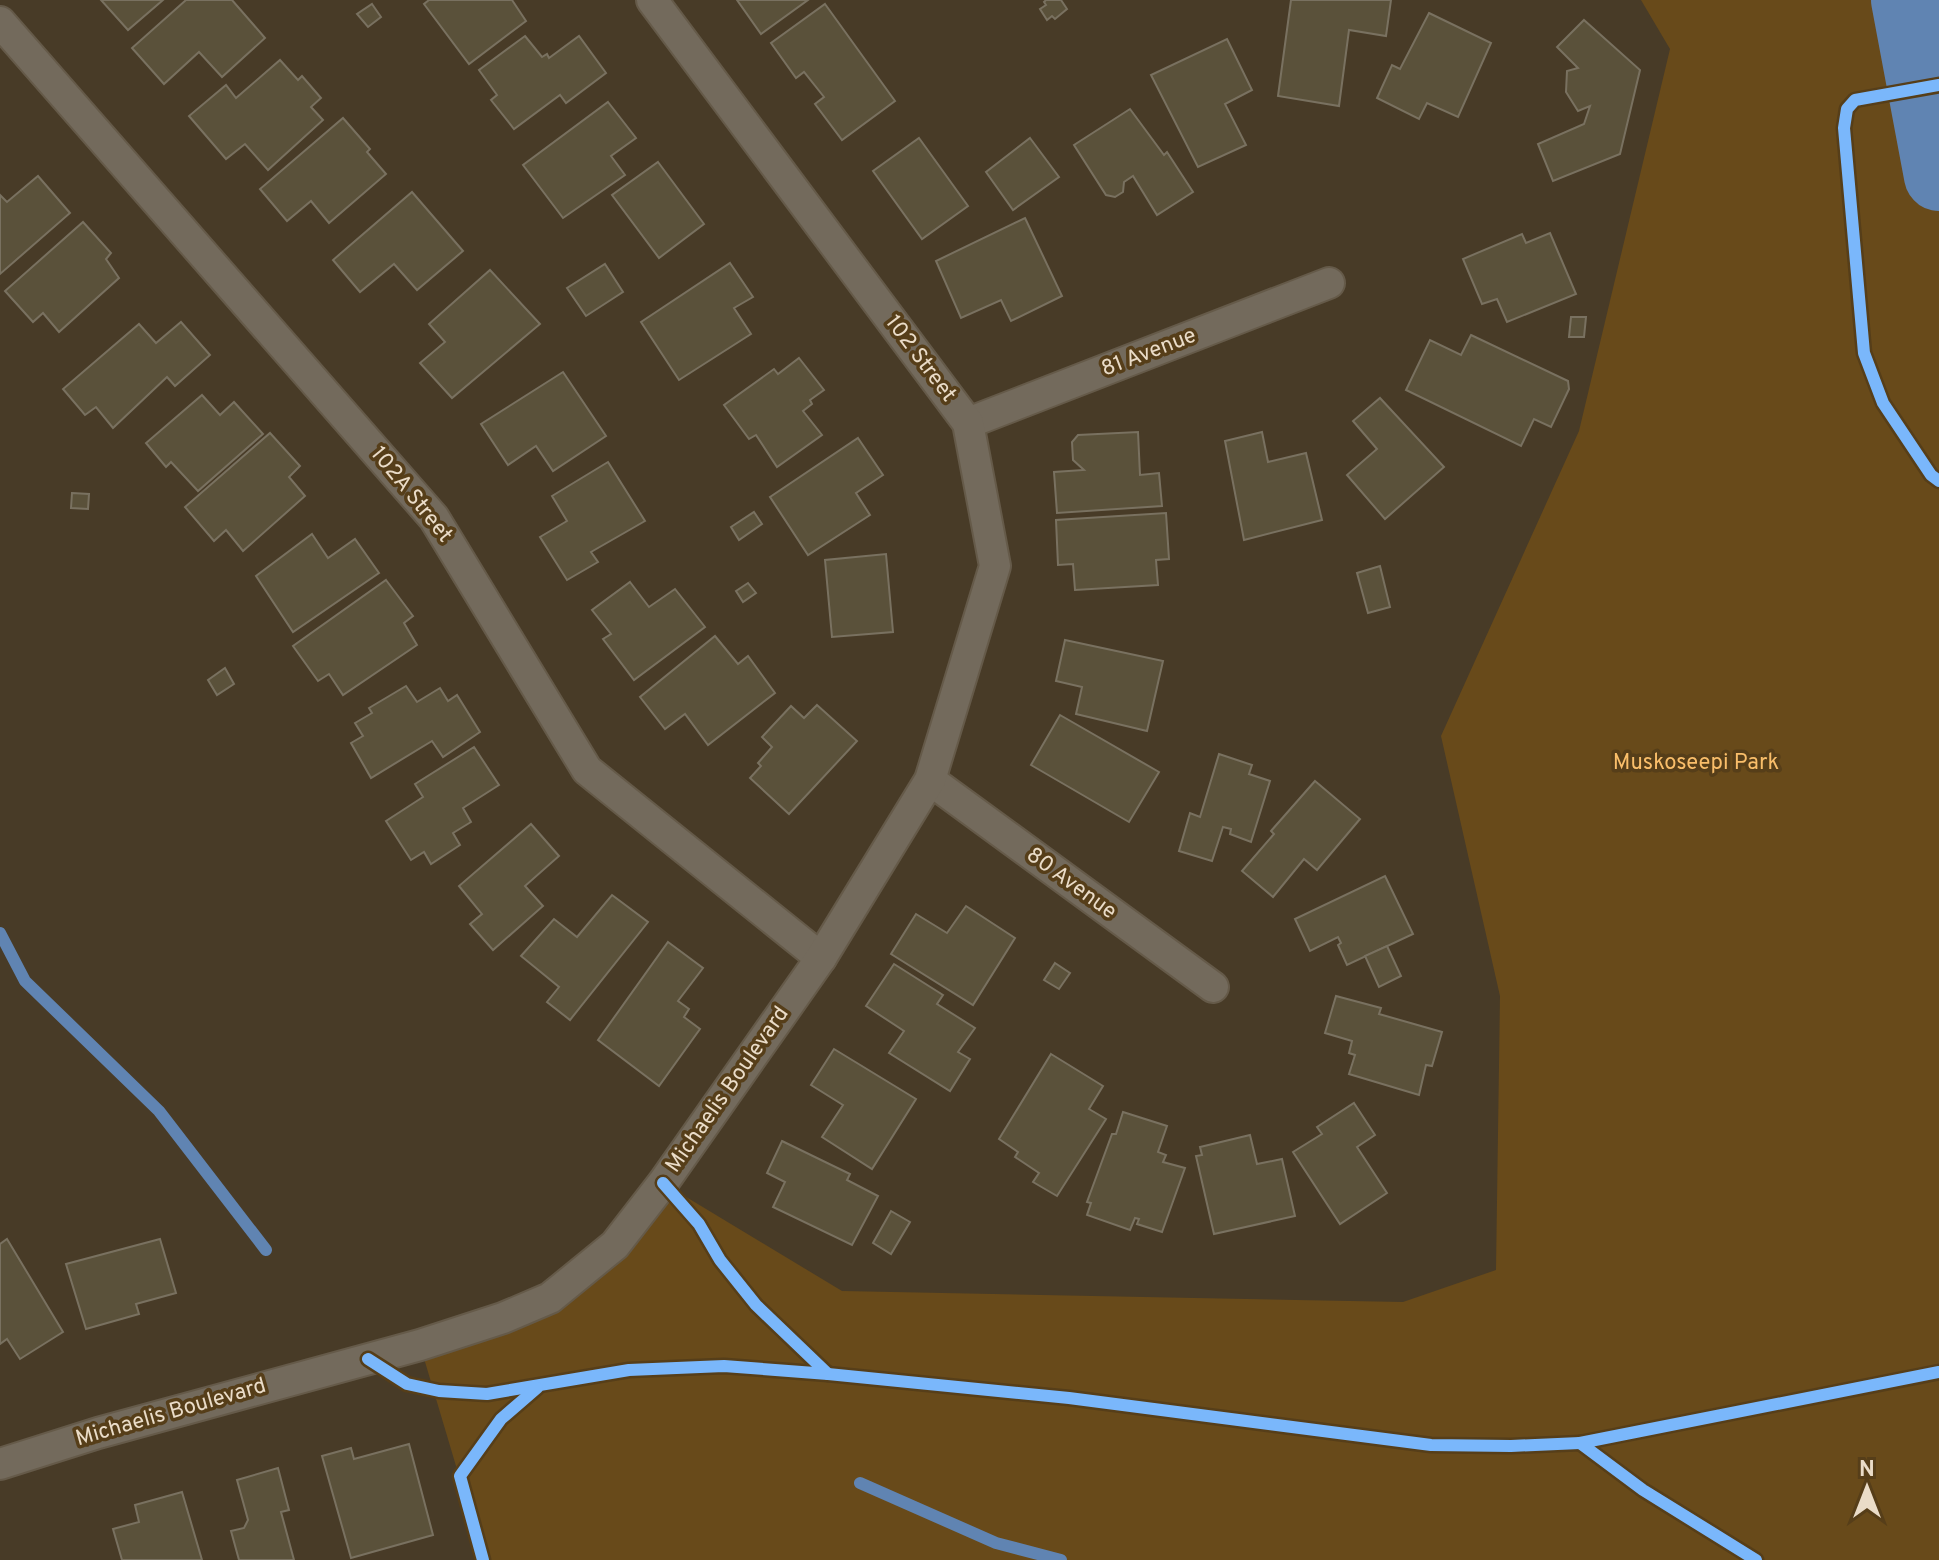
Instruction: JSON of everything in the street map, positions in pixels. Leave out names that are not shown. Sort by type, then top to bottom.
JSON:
[{"type":"street","name":"102 Street","points":[[652,0],[968,423],[995,566],[930,780]]},
{"type":"street","name":"102A Street","points":[[0,22],[434,518],[587,770],[821,958]]},
{"type":"street","name":"81 Avenue","points":[[968,423],[1329,283]]},
{"type":"street","name":"Michaelis Boulevard","points":[[0,1464],[98,1433],[420,1345],[503,1318],[550,1298],[585,1271],[623,1235],[663,1183],[821,958],[930,780]]},
{"type":"street","name":"80 Avenue","points":[[930,780],[1213,987]]},
{"type":"green space","name":"Muskoseepi Park","points":[[1641,0],[1939,0],[1939,1560],[484,1560],[420,1345],[550,1298],[663,1183],[842,1291],[1403,1302],[1496,1270],[1500,996],[1441,736],[1579,431],[1670,49]]},
{"type":"building","points":[[101,0],[163,0],[128,30]]},
{"type":"building","points":[[186,0],[232,0],[265,38],[222,77],[199,52],[164,84],[132,48]]},
{"type":"building","points":[[429,0],[512,0],[526,21],[469,64],[424,4]]},
{"type":"building","points":[[737,0],[808,0],[761,34]]},
{"type":"building","points":[[1046,0],[1061,0],[1067,9],[1055,19],[1052,16],[1047,20],[1040,9],[1046,5]]},
{"type":"building","points":[[1291,0],[1391,0],[1386,36],[1349,30],[1339,106],[1278,96]]},
{"type":"building","points":[[372,4],[381,17],[368,27],[357,14]]},
{"type":"building","points":[[825,4],[895,101],[842,140],[815,104],[824,97],[804,72],[796,78],[771,43]]},
{"type":"building","points":[[1429,13],[1491,43],[1458,117],[1427,103],[1419,119],[1377,98],[1392,65],[1400,69]]},
{"type":"building","points":[[1584,20],[1640,70],[1620,154],[1553,181],[1538,144],[1584,124],[1590,106],[1578,111],[1566,92],[1567,71],[1578,68],[1557,47]]},
{"type":"building","points":[[525,36],[542,57],[547,54],[549,58],[579,36],[606,73],[566,103],[560,95],[514,129],[491,100],[497,95],[479,70]]},
{"type":"building","points":[[1227,39],[1252,90],[1225,104],[1246,145],[1198,167],[1151,75]]},
{"type":"building","points":[[280,60],[298,80],[302,76],[321,98],[311,107],[323,120],[268,170],[245,144],[226,159],[189,116],[226,85],[236,98]]},
{"type":"building","points":[[608,102],[636,138],[611,156],[625,175],[563,218],[523,165]]},
{"type":"building","points":[[1130,109],[1164,155],[1167,152],[1193,192],[1157,215],[1133,176],[1124,182],[1123,192],[1115,197],[1106,195],[1074,145]]},
{"type":"building","points":[[343,118],[370,149],[367,152],[386,174],[329,223],[311,201],[287,221],[260,189]]},
{"type":"building","points":[[919,138],[968,206],[922,239],[873,171]]},
{"type":"building","points":[[1030,138],[1059,177],[1013,210],[986,172]]},
{"type":"building","points":[[658,162],[704,224],[659,258],[612,195]]},
{"type":"building","points":[[38,176],[70,213],[0,274],[0,195],[7,202]]},
{"type":"building","points":[[412,192],[463,251],[417,290],[394,264],[360,292],[333,260]]},
{"type":"building","points":[[1025,218],[1062,296],[1011,321],[1001,300],[961,318],[936,261]]},
{"type":"building","points":[[83,222],[111,253],[106,259],[119,278],[59,332],[43,313],[33,322],[5,291]]},
{"type":"building","points":[[1550,233],[1576,294],[1507,322],[1497,299],[1482,304],[1463,259],[1522,234],[1526,243]]},
{"type":"building","points":[[730,263],[753,297],[734,308],[751,334],[679,380],[641,322]]},
{"type":"building","points":[[605,264],[623,292],[586,316],[567,288]]},
{"type":"building","points":[[490,270],[540,324],[452,398],[420,363],[445,342],[429,324]]},
{"type":"building","points":[[1571,317],[1586,317],[1584,337],[1569,337]]},
{"type":"building","points":[[181,322],[210,355],[175,386],[167,377],[113,428],[96,407],[85,415],[63,389],[139,324],[156,343]]},
{"type":"building","points":[[1471,335],[1568,381],[1569,389],[1551,427],[1534,419],[1521,446],[1406,390],[1430,340],[1461,355]]},
{"type":"building","points":[[799,358],[824,390],[810,400],[812,404],[803,411],[822,435],[777,467],[756,435],[749,439],[724,405],[774,369],[778,374]]},
{"type":"building","points":[[563,372],[606,436],[553,471],[536,446],[508,465],[481,424]]},
{"type":"building","points":[[202,395],[220,415],[234,402],[263,434],[198,491],[171,462],[166,467],[146,443]]},
{"type":"building","points":[[1380,398],[1444,467],[1385,519],[1347,475],[1377,449],[1353,421]]},
{"type":"building","points":[[1138,432],[1140,475],[1159,473],[1162,506],[1057,513],[1054,472],[1084,470],[1073,460],[1072,442],[1078,435]]},
{"type":"building","points":[[1262,432],[1268,462],[1306,453],[1322,520],[1244,540],[1225,441]]},
{"type":"building","points":[[270,433],[300,466],[289,477],[305,496],[243,551],[226,530],[214,541],[185,507]]},
{"type":"building","points":[[858,438],[883,475],[856,493],[870,515],[808,555],[770,497]]},
{"type":"building","points":[[608,462],[645,521],[591,552],[598,562],[567,580],[540,537],[567,521],[552,496]]},
{"type":"building","points":[[72,493],[89,494],[88,509],[71,508]]},
{"type":"building","points":[[754,512],[762,524],[739,540],[731,527]]},
{"type":"building","points":[[1166,513],[1169,559],[1156,560],[1158,585],[1075,590],[1073,564],[1058,565],[1056,520]]},
{"type":"building","points":[[312,534],[328,558],[355,539],[379,573],[293,632],[256,576]]},
{"type":"building","points":[[886,554],[893,632],[832,637],[825,560]]},
{"type":"building","points":[[1380,566],[1390,607],[1368,613],[1357,573]]},
{"type":"building","points":[[386,580],[413,616],[404,623],[417,645],[343,695],[329,674],[318,681],[293,646]]},
{"type":"building","points":[[630,582],[649,607],[675,589],[705,627],[634,680],[603,639],[611,634],[592,610]]},
{"type":"building","points":[[748,583],[756,593],[743,602],[736,591]]},
{"type":"building","points":[[715,636],[738,664],[748,656],[775,693],[708,745],[685,714],[665,729],[640,697]]},
{"type":"building","points":[[1065,640],[1163,661],[1147,731],[1076,714],[1082,687],[1056,681]]},
{"type":"building","points":[[225,668],[234,684],[217,695],[208,680]]},
{"type":"building","points":[[406,686],[417,702],[440,688],[448,701],[457,695],[480,732],[443,757],[432,741],[371,778],[351,743],[363,736],[355,723],[372,713],[369,708]]},
{"type":"building","points":[[817,705],[857,741],[789,814],[750,778],[772,747],[762,737],[791,706],[804,718]]},
{"type":"building","points":[[1060,715],[1159,772],[1129,822],[1031,765]]},
{"type":"building","points":[[474,747],[499,785],[463,808],[471,822],[453,833],[460,845],[431,864],[424,852],[411,860],[386,821],[423,797],[415,784]]},
{"type":"building","points":[[1219,754],[1252,765],[1249,774],[1270,781],[1251,842],[1230,834],[1231,829],[1223,827],[1212,861],[1179,851],[1190,813],[1200,817]]},
{"type":"building","points":[[1315,781],[1360,819],[1317,870],[1304,859],[1273,897],[1242,871],[1274,834],[1271,831]]},
{"type":"building","points":[[531,824],[559,856],[525,886],[543,906],[493,950],[470,924],[482,914],[459,886]]},
{"type":"building","points":[[1385,876],[1413,934],[1347,965],[1338,945],[1341,943],[1338,937],[1310,951],[1295,919]]},
{"type":"building","points":[[612,895],[648,922],[570,1020],[547,1002],[559,987],[521,956],[554,919],[577,937]]},
{"type":"building","points":[[966,906],[1015,938],[973,1005],[891,954],[916,914],[947,933]]},
{"type":"building","points":[[668,942],[703,968],[678,1001],[689,1009],[684,1017],[700,1029],[659,1086],[598,1040]]},
{"type":"building","points":[[1387,946],[1401,976],[1379,987],[1365,956]]},
{"type":"building","points":[[1055,963],[1070,973],[1059,989],[1044,980]]},
{"type":"building","points":[[894,964],[943,995],[937,1004],[975,1028],[958,1052],[970,1059],[950,1091],[889,1053],[904,1031],[866,1006]]},
{"type":"building","points":[[1336,996],[1381,1008],[1379,1014],[1442,1032],[1432,1066],[1426,1065],[1419,1095],[1349,1074],[1355,1055],[1349,1053],[1352,1041],[1325,1033]]},
{"type":"building","points":[[834,1049],[916,1099],[872,1169],[822,1137],[843,1105],[811,1085]]},
{"type":"building","points":[[1051,1054],[1103,1086],[1089,1109],[1106,1119],[1057,1196],[1033,1182],[1039,1173],[1015,1157],[1018,1152],[999,1139]]},
{"type":"building","points":[[1354,1103],[1375,1135],[1357,1147],[1387,1193],[1340,1224],[1293,1152],[1322,1134],[1317,1127]]},
{"type":"building","points":[[1123,1112],[1167,1126],[1158,1152],[1166,1155],[1163,1162],[1185,1168],[1162,1232],[1137,1224],[1139,1219],[1135,1218],[1130,1230],[1087,1215],[1091,1203],[1087,1202]]},
{"type":"building","points":[[1250,1135],[1257,1164],[1282,1159],[1295,1216],[1214,1234],[1196,1156],[1202,1155],[1200,1147]]},
{"type":"building","points":[[782,1141],[850,1174],[847,1180],[878,1196],[852,1245],[773,1207],[785,1182],[767,1173]]},
{"type":"building","points":[[891,1211],[910,1222],[891,1254],[873,1243]]},
{"type":"building","points":[[7,1239],[63,1332],[20,1359],[7,1339],[0,1344],[0,1244]]},
{"type":"building","points":[[160,1239],[176,1293],[136,1304],[139,1314],[86,1329],[66,1264]]},
{"type":"building","points":[[409,1444],[433,1535],[351,1558],[322,1456],[351,1448],[354,1459]]},
{"type":"building","points":[[278,1468],[289,1510],[281,1512],[294,1560],[239,1560],[231,1531],[244,1528],[248,1520],[237,1480]]},
{"type":"building","points":[[182,1492],[202,1560],[122,1560],[113,1529],[139,1522],[135,1505]]},
{"type":"waterway","points":[[1906,0],[1939,176]]},
{"type":"waterway","points":[[0,933],[25,981],[159,1111],[266,1250]]},
{"type":"waterway","points":[[860,1483],[996,1543],[1061,1560]]},
{"type":"cycle path","points":[[1939,85],[1855,100],[1847,109],[1844,128],[1864,353],[1883,403],[1931,475],[1939,481]]},
{"type":"cycle path","points":[[663,1183],[699,1224],[720,1260],[756,1305],[828,1374]]},
{"type":"cycle path","points":[[368,1359],[407,1384],[439,1391],[487,1394],[629,1370],[724,1366],[1069,1398],[1431,1445],[1580,1443]]},
{"type":"cycle path","points":[[1756,1560],[1643,1490],[1580,1443],[1939,1372]]},
{"type":"cycle path","points":[[483,1560],[460,1476],[501,1419],[537,1388]]}]
